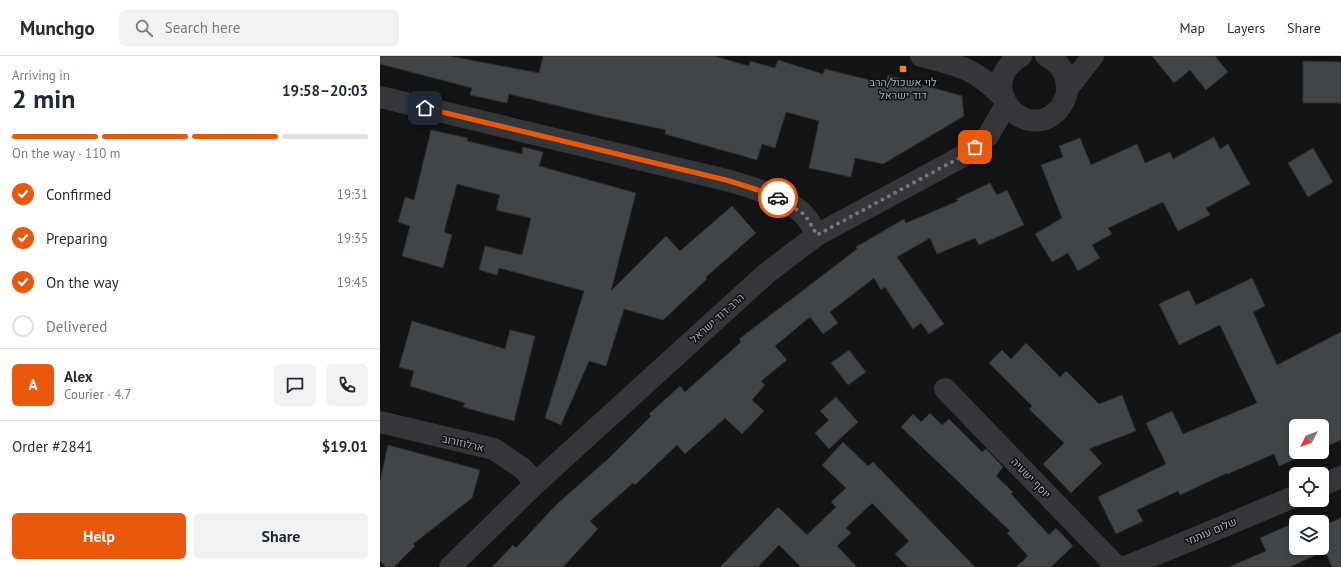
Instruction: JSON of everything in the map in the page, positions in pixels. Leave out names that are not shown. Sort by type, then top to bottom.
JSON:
[{"type":"street","points":[[921,56],[972,71],[982,77],[1020,117],[1039,120],[1051,115],[1061,107],[1067,89],[1093,56]]},
{"type":"street","points":[[1004,100],[1001,86],[1006,68],[1021,56]]},
{"type":"street","points":[[1046,56],[1054,60],[1061,67],[1066,78],[1067,89]]},
{"type":"street","points":[[380,97],[718,178],[758,190],[786,202],[805,215],[817,235]]},
{"type":"street","name":"הרב דוד ישראל","points":[[450,567],[536,483],[761,279],[817,235],[963,156],[988,136],[1004,100]]},
{"type":"street","name":"יוסף ישעיה","points":[[945,389],[1117,567]]},
{"type":"street","name":"ארלוזורוב","points":[[380,422],[494,449],[522,468],[536,483]]},
{"type":"street","points":[[1329,482],[1341,477]]},
{"type":"street","name":"שלום עותמי","points":[[1126,567],[1289,499]]},
{"type":"building","points":[[380,56],[449,56],[539,73],[543,56],[714,56],[749,66],[750,61],[775,68],[778,60],[823,74],[825,69],[886,84],[888,75],[962,96],[964,116],[883,164],[855,158],[851,177],[809,168],[819,121],[786,112],[775,148],[762,144],[757,160],[665,134],[666,130],[509,94],[507,103],[470,95],[472,88],[380,64]]},
{"type":"building","points":[[1152,56],[1215,56],[1228,72],[1206,90],[1190,70],[1174,83]]},
{"type":"building","points":[[1303,61],[1341,62],[1341,103],[1303,103]]},
{"type":"building","points":[[431,130],[468,138],[467,141],[522,154],[523,147],[543,152],[539,166],[636,193],[611,291],[666,236],[680,251],[732,206],[756,233],[706,277],[707,279],[663,320],[624,309],[606,366],[589,361],[561,425],[545,418],[584,291],[499,268],[497,275],[479,270],[485,246],[522,255],[531,218],[496,210],[500,195],[457,184],[444,232],[452,235],[443,268],[402,256],[410,226],[398,222],[405,197],[414,200]]},
{"type":"building","points":[[1214,137],[1220,149],[1228,144],[1250,184],[1206,208],[1210,215],[1178,231],[1163,202],[1108,228],[1112,234],[1092,245],[1100,258],[1078,271],[1068,253],[1052,262],[1035,234],[1062,218],[1041,165],[1063,157],[1059,146],[1080,138],[1091,165],[1137,144],[1145,163],[1170,152],[1173,159]]},
{"type":"building","points":[[1313,148],[1333,182],[1308,197],[1288,163]]},
{"type":"building","points":[[990,183],[997,195],[1007,190],[1024,225],[979,245],[975,238],[937,254],[930,238],[897,257],[944,324],[929,334],[921,323],[913,329],[885,287],[881,290],[874,278],[830,312],[838,323],[823,334],[810,317],[775,346],[787,360],[761,381],[765,385],[752,400],[764,411],[742,434],[725,418],[685,454],[677,445],[635,485],[633,483],[590,521],[598,529],[563,567],[492,567],[513,545],[516,548],[556,505],[609,458],[651,416],[649,414],[680,386],[685,392],[741,342],[739,339],[857,249],[856,247],[904,219],[906,223],[958,201],[956,199]]},
{"type":"building","points":[[1252,278],[1265,306],[1253,312],[1277,365],[1341,332],[1341,440],[1329,445],[1329,419],[1289,419],[1289,459],[1296,459],[1279,466],[1274,454],[1228,474],[1227,473],[1180,495],[1178,491],[1137,510],[1143,521],[1116,534],[1098,497],[1166,464],[1146,423],[1172,411],[1183,434],[1257,403],[1220,325],[1179,345],[1159,304],[1189,290],[1196,305]]},
{"type":"building","points":[[412,321],[505,349],[510,330],[535,336],[514,421],[463,407],[465,403],[410,386],[414,371],[399,367]]},
{"type":"building","points":[[1026,343],[1060,377],[1066,371],[1099,404],[1122,395],[1136,431],[1089,449],[1102,463],[1071,493],[1043,464],[1064,443],[1029,409],[1032,406],[989,363],[1002,350],[1011,359]]},
{"type":"building","points":[[849,350],[866,372],[848,385],[831,363]]},
{"type":"building","points":[[836,397],[858,422],[829,449],[815,433],[829,420],[820,411]]},
{"type":"building","points":[[930,413],[942,425],[949,419],[982,452],[986,449],[1003,467],[996,476],[1013,492],[1011,494],[1049,535],[1056,528],[1073,546],[1051,567],[1016,567],[1028,556],[1007,533],[1010,531],[901,427],[913,414],[921,422]]},
{"type":"building","points":[[843,442],[868,466],[873,462],[975,567],[908,567],[895,554],[909,541],[872,503],[846,528],[851,533],[837,546],[857,567],[801,567],[779,545],[758,567],[720,567],[778,507],[807,535],[836,507],[831,502],[846,488],[822,465]]},
{"type":"building","points":[[388,445],[480,470],[472,498],[413,544],[415,546],[394,567],[386,567],[380,561],[380,481]]},
{"type":"building","points":[[1341,518],[1341,567],[1332,567],[1327,555],[1329,555],[1329,523]]},
{"type":"building","points":[[1289,525],[1289,555],[1316,555],[1290,567],[1229,567],[1266,551],[1260,538]]},
{"type":"way so far","points":[[778,198],[805,215],[817,235],[963,156],[975,147]]},
{"type":"place","name":"לוי אשכול/הרב דוד ישראל","points":[[903,69]]},
{"type":"route","points":[[425,108],[726,180],[778,198]]}]
